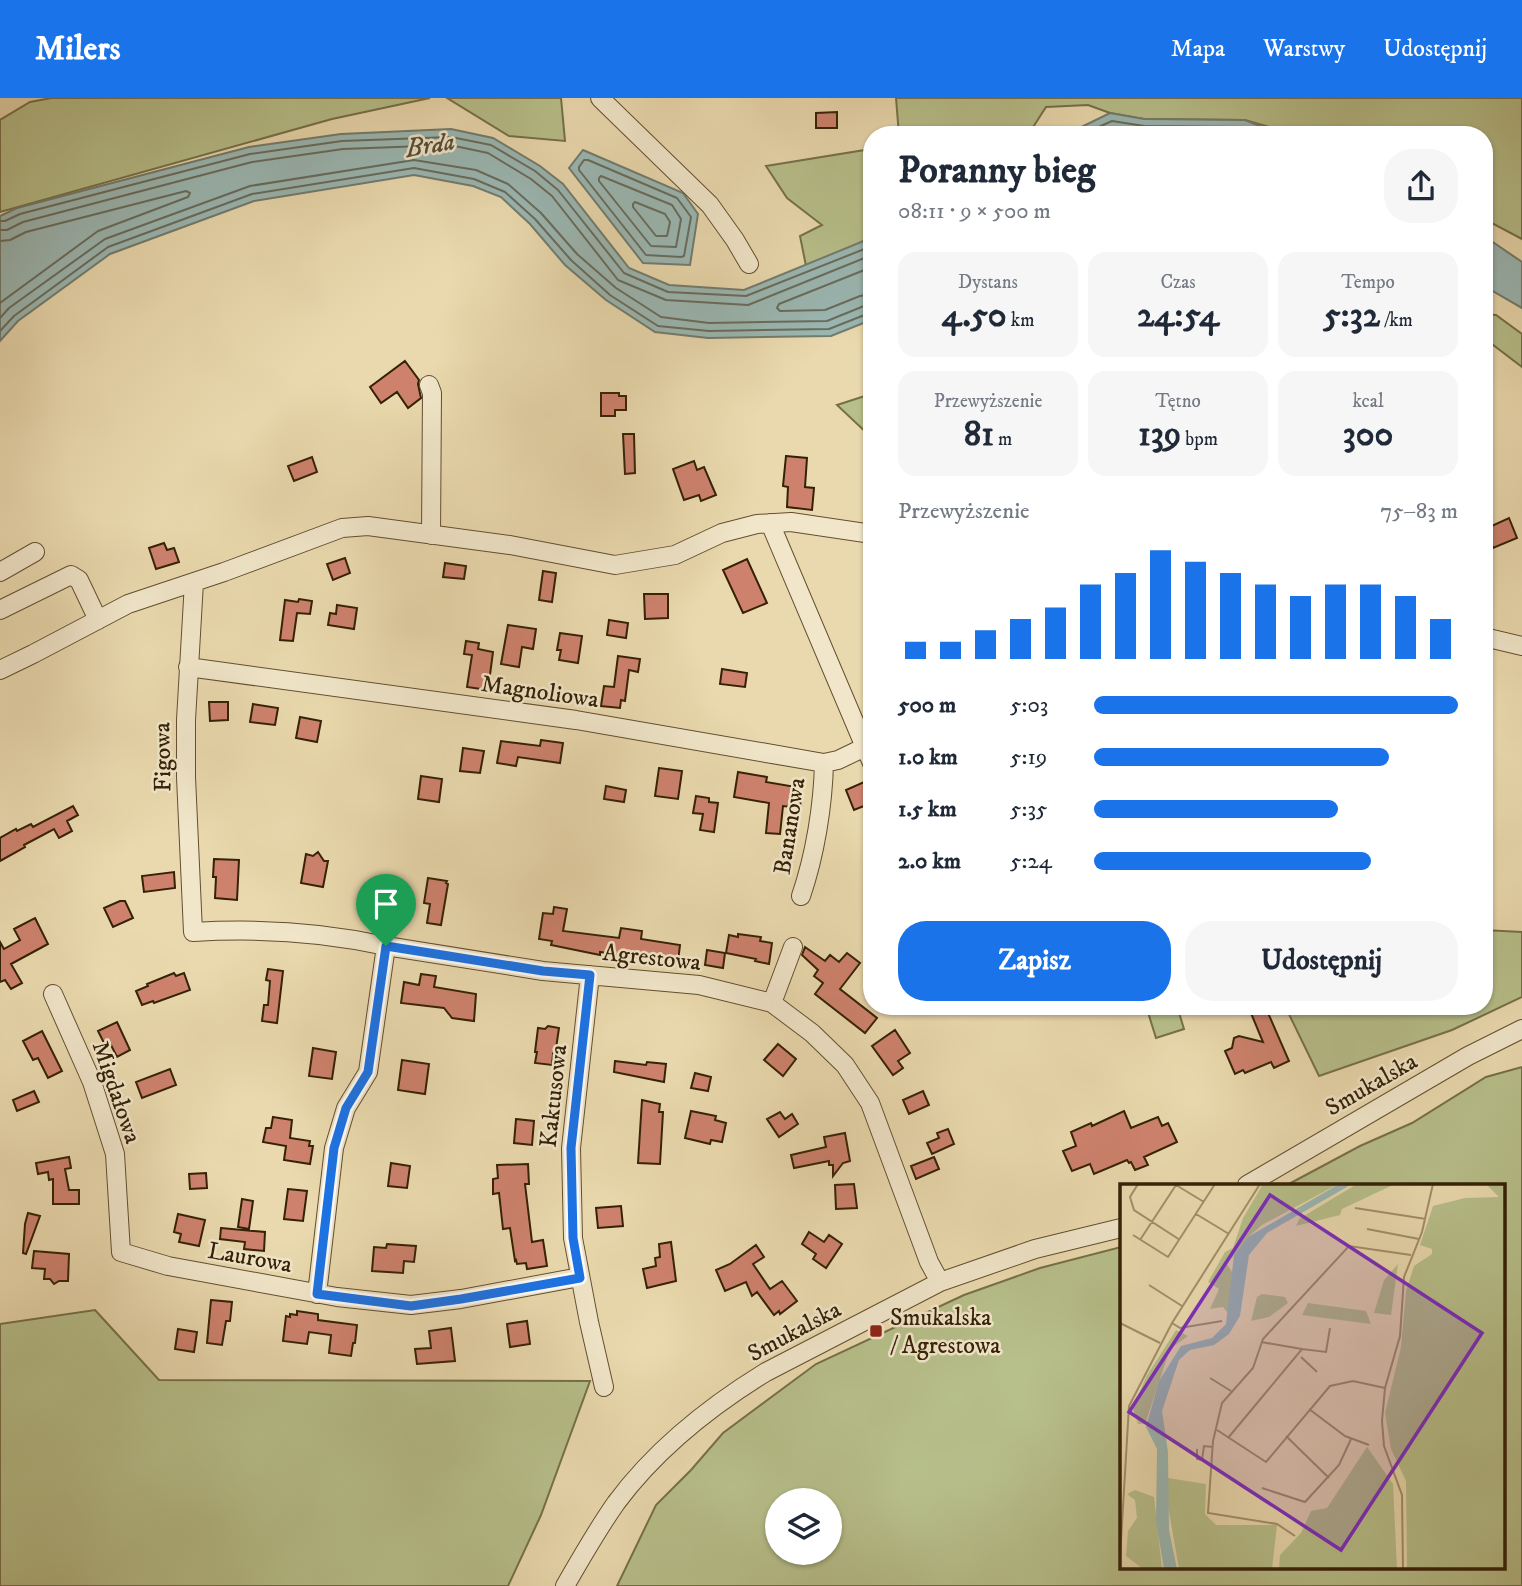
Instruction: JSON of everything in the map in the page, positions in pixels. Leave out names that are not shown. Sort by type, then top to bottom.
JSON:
[{"type":"street","points":[[600,98],[710,205],[749,264]]},
{"type":"street","points":[[429,385],[432,393],[431,535]]},
{"type":"street","points":[[0,670],[128,604],[342,528],[368,526],[510,545],[614,565],[675,555],[722,533],[757,524],[791,522],[863,533]]},
{"type":"street","points":[[770,523],[863,743]]},
{"type":"street","points":[[0,572],[34,552]]},
{"type":"street","points":[[0,610],[71,575],[79,580],[98,620]]},
{"type":"street","name":"Figowa","points":[[193,932],[186,777],[188,667],[194,582]]},
{"type":"street","points":[[1493,639],[1522,646]]},
{"type":"street","name":"Magnoliowa","points":[[188,667],[576,720],[824,763],[863,756]]},
{"type":"street","name":"Bananowa","points":[[801,896],[811,860],[823,789],[824,763]]},
{"type":"street","name":"Agrestowa","points":[[193,932],[289,932],[362,940],[543,971],[699,985],[772,1003],[812,1033],[845,1065],[870,1103],[929,1262],[940,1283]]},
{"type":"street","points":[[317,1294],[334,1148],[346,1108],[368,1072],[386,946]]},
{"type":"street","points":[[772,1003],[793,947]]},
{"type":"street","name":"Kaktusowa","points":[[590,975],[571,1148],[573,1238],[604,1387]]},
{"type":"street","name":"Migdałowa","points":[[53,994],[92,1082],[115,1154],[121,1252]]},
{"type":"street","name":"Smukalska","points":[[1249,1184],[1468,1056],[1522,1029]]},
{"type":"street","name":"Smukalska","points":[[565,1586],[592,1539],[630,1486],[668,1445],[724,1399],[766,1372],[940,1283],[1035,1250],[1120,1228]]},
{"type":"street","name":"Laurowa","points":[[121,1252],[168,1266],[317,1294],[411,1306],[580,1278]]},
{"type":"green space","points":[[51,98],[430,98],[332,119],[0,212],[0,120],[30,102]]},
{"type":"green space","points":[[447,98],[561,98],[565,141],[509,136]]},
{"type":"green space","points":[[896,98],[1522,98],[1522,239],[1493,224],[1493,126],[1266,126],[1245,120],[1144,119],[1110,113],[1088,105],[1046,107],[1034,126],[898,126]]},
{"type":"green space","points":[[863,150],[863,241],[806,266],[800,236],[822,225],[787,198],[766,166]]},
{"type":"green space","points":[[1493,315],[1522,334],[1522,367],[1493,345]]},
{"type":"green space","points":[[863,397],[863,429],[837,405]]},
{"type":"green space","points":[[1493,930],[1522,932],[1522,997],[1493,1011]]},
{"type":"green space","points":[[1149,1015],[1180,1015],[1184,1029],[1156,1038]]},
{"type":"green space","points":[[1289,1015],[1484,1015],[1452,1030],[1319,1076]]},
{"type":"green space","points":[[1522,1067],[1522,1586],[617,1586],[656,1505],[723,1433],[816,1364],[964,1295],[1040,1268],[1120,1247],[1120,1568],[1504,1568],[1504,1184],[1289,1184],[1360,1146],[1412,1123],[1486,1077]]},
{"type":"green space","points":[[95,1310],[159,1380],[590,1381],[541,1515],[508,1586],[0,1586],[0,1324]]},
{"type":"water","points":[[1110,113],[1144,119],[1245,120],[1260,126],[1083,126]]},
{"type":"water","name":"Brda","points":[[451,129],[493,138],[540,166],[563,184],[629,268],[669,285],[744,290],[863,241],[863,323],[831,336],[708,338],[655,332],[606,300],[565,265],[530,224],[501,197],[473,186],[414,175],[254,201],[110,254],[18,321],[0,341],[0,216],[17,208],[249,147],[341,134]]},
{"type":"water","points":[[583,150],[683,193],[698,214],[690,265],[643,263],[569,168]]},
{"type":"water","points":[[1493,242],[1522,262],[1522,308],[1493,291]]},
{"type":"building","points":[[837,112],[837,128],[816,128],[816,113]]},
{"type":"building","points":[[405,361],[419,380],[421,398],[408,408],[397,392],[381,403],[370,387]]},
{"type":"building","points":[[601,393],[619,393],[619,396],[626,396],[626,410],[615,410],[615,416],[601,416]]},
{"type":"building","points":[[623,434],[634,434],[635,473],[625,474]]},
{"type":"building","points":[[786,456],[807,458],[805,487],[814,488],[812,510],[787,507],[788,487],[783,486]]},
{"type":"building","points":[[312,457],[317,472],[294,481],[288,466]]},
{"type":"building","points":[[694,461],[697,470],[704,467],[716,495],[701,501],[699,495],[684,500],[673,469]]},
{"type":"building","points":[[1509,518],[1517,538],[1493,548],[1493,525]]},
{"type":"building","points":[[164,543],[167,550],[174,548],[179,562],[156,569],[149,548]]},
{"type":"building","points":[[345,558],[350,573],[333,580],[327,564]]},
{"type":"building","points":[[747,559],[767,603],[743,613],[723,570]]},
{"type":"building","points":[[445,563],[466,566],[464,579],[443,577]]},
{"type":"building","points":[[543,571],[556,573],[552,602],[539,600]]},
{"type":"building","points":[[644,594],[668,594],[668,618],[645,619]]},
{"type":"building","points":[[299,599],[312,601],[310,614],[297,613],[293,641],[280,640],[285,600],[298,602]]},
{"type":"building","points":[[337,605],[357,608],[354,629],[328,625],[330,613],[336,614]]},
{"type":"building","points":[[609,620],[628,623],[626,638],[607,635]]},
{"type":"building","points":[[508,625],[536,629],[533,649],[522,647],[519,667],[501,664]]},
{"type":"building","points":[[560,633],[582,636],[578,663],[559,660],[561,650],[557,650]]},
{"type":"building","points":[[466,641],[479,643],[478,649],[493,652],[488,690],[467,687],[472,655],[464,654]]},
{"type":"building","points":[[618,656],[640,659],[638,672],[629,670],[625,701],[621,700],[620,708],[601,706],[604,686],[614,687]]},
{"type":"building","points":[[722,669],[747,673],[745,687],[720,684]]},
{"type":"building","points":[[209,702],[228,702],[228,720],[210,721]]},
{"type":"building","points":[[253,704],[278,708],[275,725],[250,722]]},
{"type":"building","points":[[300,717],[321,721],[317,742],[296,738]]},
{"type":"building","points":[[541,740],[563,743],[560,763],[518,757],[516,766],[497,763],[501,741],[540,746]]},
{"type":"building","points":[[463,748],[484,751],[480,773],[460,771]]},
{"type":"building","points":[[659,768],[682,771],[678,799],[655,796]]},
{"type":"building","points":[[738,772],[767,777],[766,782],[796,787],[795,795],[801,795],[800,808],[783,806],[780,834],[766,833],[769,803],[734,797]]},
{"type":"building","points":[[421,776],[442,779],[439,802],[418,799]]},
{"type":"building","points":[[863,782],[863,806],[854,810],[846,790]]},
{"type":"building","points":[[606,786],[626,790],[624,802],[604,799]]},
{"type":"building","points":[[696,796],[718,803],[714,832],[700,830],[703,814],[693,813]]},
{"type":"building","points":[[73,806],[78,815],[67,821],[72,831],[59,838],[54,829],[0,861],[0,838],[31,824],[33,827]]},
{"type":"building","points":[[318,852],[324,861],[328,861],[323,887],[301,883],[306,854],[313,856]]},
{"type":"building","points":[[214,859],[239,860],[237,900],[215,898]]},
{"type":"building","points":[[174,872],[175,888],[144,892],[142,876]]},
{"type":"building","points":[[428,878],[447,881],[448,884],[441,925],[427,923],[430,904],[424,903]]},
{"type":"building","points":[[125,901],[133,918],[113,927],[104,908]]},
{"type":"building","points":[[554,907],[567,909],[563,931],[619,938],[621,928],[642,931],[641,939],[680,945],[678,961],[600,952],[600,955],[551,945],[552,941],[539,939],[543,913],[553,914]]},
{"type":"building","points":[[35,918],[48,944],[11,964],[22,983],[11,989],[5,980],[0,982],[0,942],[4,949],[20,940],[14,929]]},
{"type":"building","points":[[738,934],[761,937],[760,941],[772,943],[769,964],[726,953],[729,935],[738,937]]},
{"type":"building","points":[[805,947],[825,961],[830,955],[839,962],[847,953],[860,963],[840,989],[863,1007],[863,1015],[873,1015],[877,1018],[865,1033],[815,994],[823,983],[814,976],[818,970],[802,955]]},
{"type":"building","points":[[707,950],[725,953],[723,968],[705,965]]},
{"type":"building","points":[[268,969],[283,971],[277,1023],[262,1021],[264,1005],[268,1005]]},
{"type":"building","points":[[174,973],[176,976],[184,973],[190,990],[142,1005],[136,991]]},
{"type":"building","points":[[421,974],[436,976],[434,987],[476,994],[474,1021],[452,1018],[444,1008],[401,1003],[404,982],[419,985]]},
{"type":"building","points":[[1252,1015],[1269,1015],[1289,1061],[1274,1068],[1271,1062],[1245,1073],[1243,1070],[1235,1074],[1225,1051],[1232,1048],[1234,1038],[1239,1036],[1263,1042]]},
{"type":"building","points":[[117,1022],[130,1050],[117,1057],[111,1045],[106,1047],[98,1031]]},
{"type":"building","points":[[548,1026],[559,1028],[552,1065],[535,1063],[538,1028],[545,1029]]},
{"type":"building","points":[[895,1030],[910,1053],[898,1061],[903,1068],[893,1075],[872,1046]]},
{"type":"building","points":[[42,1031],[62,1071],[48,1078],[38,1058],[33,1060],[23,1041]]},
{"type":"building","points":[[778,1044],[796,1059],[783,1076],[764,1060]]},
{"type":"building","points":[[313,1048],[336,1052],[332,1079],[309,1076]]},
{"type":"building","points":[[402,1060],[429,1064],[425,1094],[398,1090]]},
{"type":"building","points":[[615,1061],[646,1065],[647,1062],[666,1064],[664,1082],[614,1072]]},
{"type":"building","points":[[170,1069],[176,1085],[142,1098],[136,1082]]},
{"type":"building","points":[[695,1073],[711,1077],[708,1091],[691,1088]]},
{"type":"building","points":[[34,1091],[39,1102],[17,1111],[13,1100]]},
{"type":"building","points":[[923,1091],[929,1105],[909,1114],[903,1100]]},
{"type":"building","points":[[642,1100],[660,1104],[659,1112],[663,1112],[660,1164],[638,1163]]},
{"type":"building","points":[[691,1111],[716,1116],[715,1120],[726,1123],[722,1142],[711,1140],[710,1144],[685,1138]]},
{"type":"building","points":[[1124,1111],[1131,1128],[1158,1117],[1162,1126],[1168,1123],[1177,1142],[1144,1157],[1148,1165],[1135,1170],[1127,1160],[1094,1174],[1090,1164],[1072,1171],[1063,1151],[1076,1146],[1071,1132],[1091,1123],[1092,1126]]},
{"type":"building","points":[[780,1112],[785,1119],[792,1114],[798,1124],[779,1137],[767,1119]]},
{"type":"building","points":[[273,1117],[292,1120],[290,1138],[310,1141],[309,1146],[313,1146],[310,1164],[284,1160],[286,1146],[263,1142],[266,1128],[271,1128]]},
{"type":"building","points":[[516,1119],[534,1121],[532,1145],[514,1143]]},
{"type":"building","points":[[948,1129],[954,1144],[932,1154],[927,1143],[939,1138],[937,1133]]},
{"type":"building","points":[[845,1133],[850,1161],[843,1163],[833,1176],[833,1165],[829,1165],[829,1161],[794,1168],[791,1155],[826,1147],[824,1137]]},
{"type":"building","points":[[69,1157],[71,1168],[65,1169],[69,1190],[79,1190],[79,1204],[53,1204],[53,1179],[49,1180],[48,1172],[38,1174],[36,1163]]},
{"type":"building","points":[[934,1157],[939,1169],[916,1179],[911,1166]]},
{"type":"building","points":[[391,1163],[410,1166],[407,1188],[388,1186]]},
{"type":"building","points":[[528,1164],[529,1184],[525,1184],[532,1242],[543,1240],[547,1266],[527,1269],[526,1263],[517,1264],[515,1261],[510,1228],[503,1229],[499,1193],[493,1194],[493,1179],[498,1178],[497,1165]]},
{"type":"building","points":[[206,1173],[207,1188],[190,1189],[189,1174]]},
{"type":"building","points":[[854,1184],[857,1208],[836,1209],[835,1185]]},
{"type":"building","points":[[288,1189],[307,1191],[303,1221],[284,1219]]},
{"type":"building","points":[[242,1199],[253,1201],[249,1229],[238,1227]]},
{"type":"building","points":[[621,1206],[623,1226],[598,1228],[596,1208]]},
{"type":"building","points":[[28,1213],[40,1216],[26,1254],[23,1253]]},
{"type":"building","points":[[178,1214],[205,1220],[199,1246],[179,1242],[181,1234],[174,1232]]},
{"type":"building","points":[[221,1228],[265,1232],[264,1251],[244,1249],[245,1242],[220,1239]]},
{"type":"building","points":[[809,1232],[824,1242],[829,1235],[842,1244],[826,1268],[813,1259],[816,1254],[802,1244]]},
{"type":"building","points":[[671,1242],[676,1281],[647,1288],[643,1269],[656,1266],[655,1258],[660,1257],[659,1244]]},
{"type":"building","points":[[387,1244],[416,1246],[414,1262],[404,1261],[403,1273],[372,1271],[374,1247],[386,1248]]},
{"type":"building","points":[[756,1245],[764,1257],[753,1264],[770,1289],[782,1281],[797,1301],[780,1314],[779,1311],[774,1315],[757,1292],[752,1296],[746,1282],[725,1291],[716,1270],[730,1264]]},
{"type":"building","points":[[34,1251],[69,1254],[68,1281],[54,1284],[50,1279],[44,1279],[45,1269],[32,1268]]},
{"type":"building","points":[[211,1300],[232,1302],[230,1321],[226,1321],[222,1345],[207,1343]]},
{"type":"building","points":[[297,1311],[318,1314],[318,1320],[357,1325],[351,1356],[329,1353],[331,1335],[309,1332],[307,1344],[283,1341],[286,1316],[297,1315]]},
{"type":"building","points":[[527,1321],[530,1344],[510,1347],[507,1324]]},
{"type":"building","points":[[451,1328],[455,1361],[417,1364],[415,1349],[431,1348],[429,1331]]},
{"type":"building","points":[[178,1329],[197,1332],[194,1352],[175,1349]]},
{"type":"place","name":"Smukalska / Agrestowa","points":[[876,1331]]},
{"type":"route","points":[[386,946],[543,971],[590,975],[571,1148],[573,1238],[580,1278],[411,1306],[317,1294],[334,1148],[346,1108],[368,1072],[386,946]]}]
